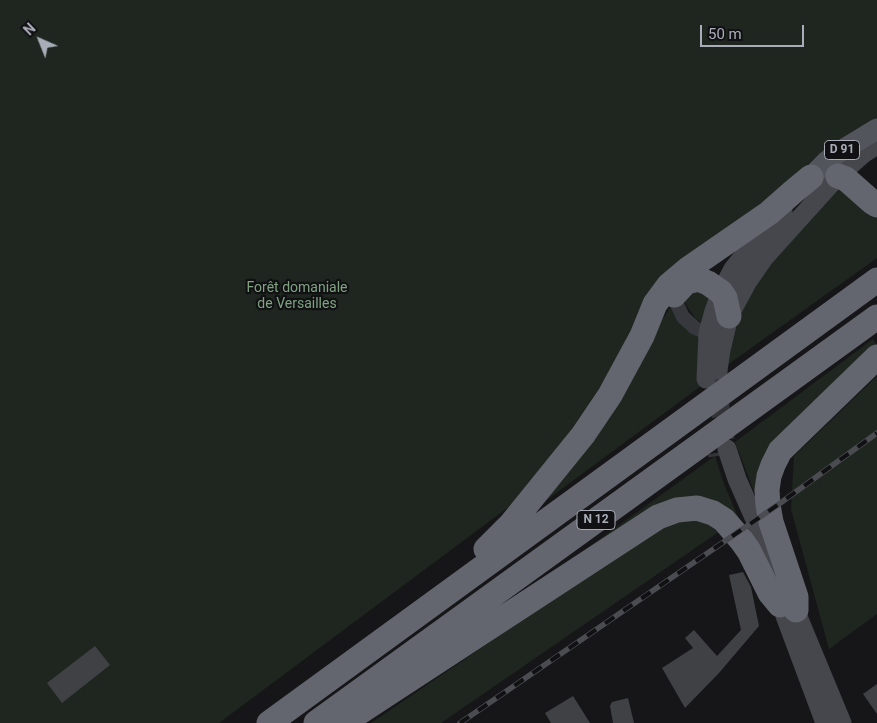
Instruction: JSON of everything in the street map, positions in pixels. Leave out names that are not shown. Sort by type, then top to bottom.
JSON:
[{"type":"highway","points":[[838,176],[846,179],[877,205]]},
{"type":"highway","points":[[464,580],[479,556],[511,524],[583,435],[610,395],[642,336],[655,304],[669,285],[688,269],[769,213],[811,177]]},
{"type":"highway","points":[[642,336],[678,290],[686,282],[698,279],[708,283],[720,292],[725,298],[729,316]]},
{"type":"highway","name":"N 12","points":[[269,723],[877,280]]},
{"type":"highway","name":"N 12","points":[[316,723],[877,317]]},
{"type":"highway","points":[[343,723],[658,517],[677,510],[696,508],[714,513],[724,520],[749,551],[770,593],[788,608],[796,597],[771,522],[767,490],[769,476],[780,451],[877,357]]},
{"type":"main road","name":"D 91","points":[[877,129],[826,162],[733,269],[720,292],[708,332],[712,375],[721,350],[729,316],[748,281],[764,258],[838,176],[863,154],[877,145]]},
{"type":"main road","points":[[811,177],[830,174],[838,176]]},
{"type":"main road","points":[[722,452],[727,484],[842,723]]},
{"type":"main road","points":[[788,608],[825,723]]},
{"type":"street","points":[[678,290],[676,302],[683,317],[696,328],[708,332]]},
{"type":"green space","name":"Forêt domaniale de Versailles","points":[[0,0],[877,0],[877,124],[818,155],[751,215],[698,250],[602,384],[530,491],[219,723],[0,723]]},
{"type":"green space","points":[[840,180],[877,208],[877,258],[726,366],[732,336],[750,288]]},
{"type":"green space","points":[[687,289],[716,294],[703,324],[695,318],[685,303],[684,295]]},
{"type":"green space","points":[[673,303],[701,335],[701,386],[544,502]]},
{"type":"green space","points":[[873,339],[877,346],[788,435],[759,505],[735,442]]},
{"type":"green space","points":[[877,376],[877,614],[829,649],[791,509],[794,456]]},
{"type":"green space","points":[[715,456],[724,484],[739,519],[735,522],[721,507],[568,562]]},
{"type":"green space","points":[[696,517],[723,529],[441,723],[371,723],[665,523]]},
{"type":"building","points":[[743,572],[751,587],[759,626],[719,673],[685,708],[662,668],[693,648],[685,638],[694,630],[717,656],[741,630],[729,575]]},
{"type":"building","points":[[95,646],[110,665],[62,703],[47,683]]},
{"type":"building","points":[[877,684],[877,714],[863,694]]},
{"type":"building","points":[[573,696],[590,723],[551,723],[545,713]]},
{"type":"building","points":[[628,698],[634,723],[613,723],[610,706],[612,702]]},
{"type":"tunnel","points":[[718,370],[720,408],[725,440]]},
{"type":"tunnel","points":[[713,425],[718,456]]},
{"type":"railway","points":[[460,723],[779,504],[877,433]]}]
